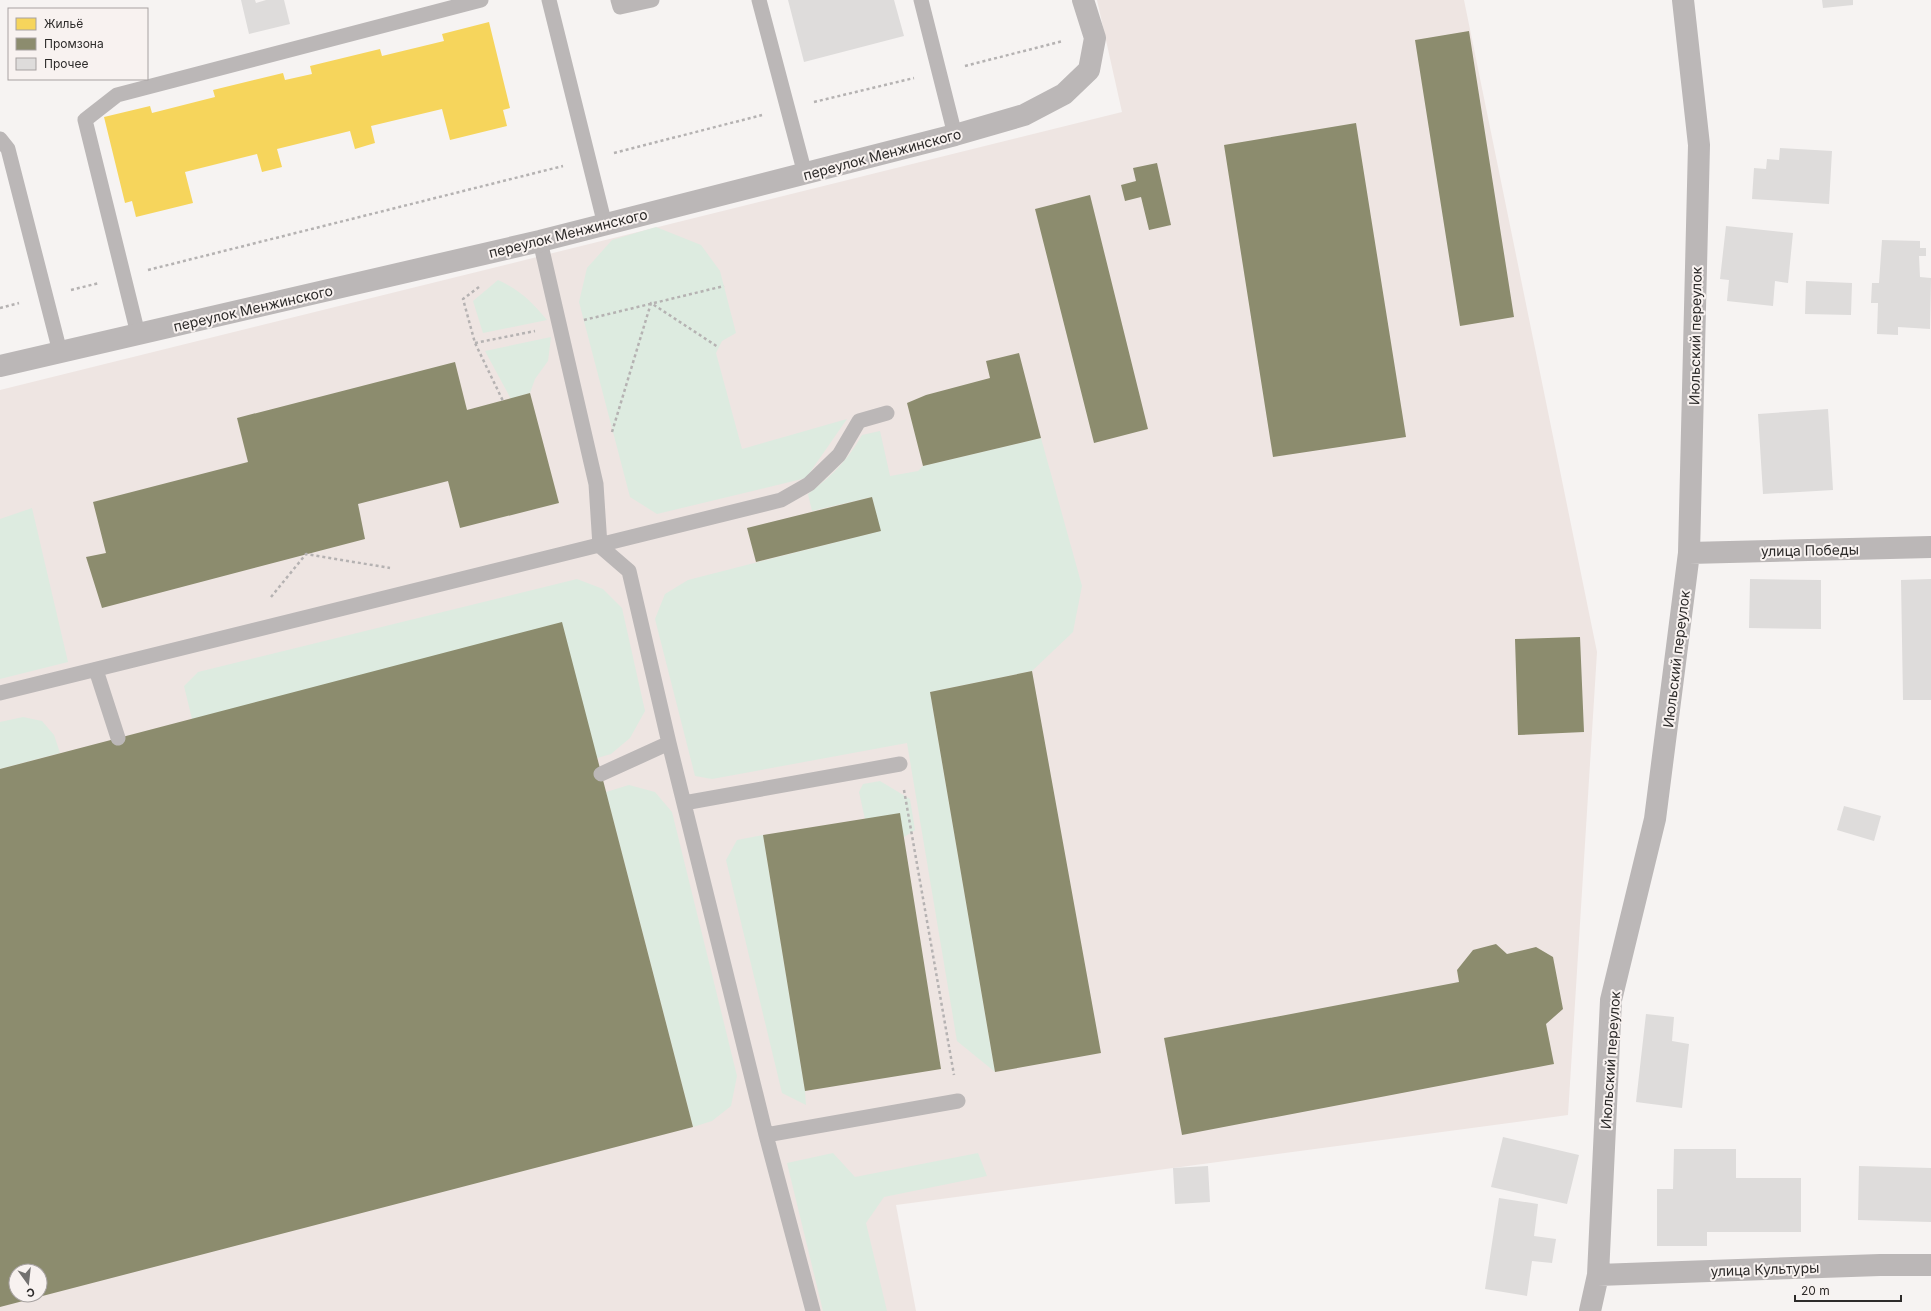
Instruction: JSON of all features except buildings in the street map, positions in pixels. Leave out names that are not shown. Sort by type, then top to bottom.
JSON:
[{"type":"street","name":"переулок Менжинского","points":[[0,366],[540,241],[955,135],[1024,115],[1064,94],[1089,70],[1095,38],[1083,0]]},
{"type":"street","name":"Июльский переулок","points":[[1590,1311],[1598,1275],[1611,1000],[1655,820],[1689,553],[1699,145],[1684,0]]},
{"type":"street","name":"улица Победы","points":[[1689,553],[1931,547]]},
{"type":"street","name":"улица Культуры","points":[[1598,1275],[1880,1265],[1931,1265]]},
{"type":"lane","points":[[138,334],[122,277],[85,120],[117,95],[481,0]]},
{"type":"lane","points":[[549,0],[605,224]]},
{"type":"lane","points":[[618,0],[620,7],[652,0]]},
{"type":"lane","points":[[759,0],[805,174]]},
{"type":"lane","points":[[921,0],[955,135]]},
{"type":"lane","points":[[0,139],[8,149],[47,296],[60,352]]},
{"type":"lane","points":[[540,241],[596,484],[600,546],[629,571],[669,743],[766,1135],[813,1311]]},
{"type":"lane","points":[[0,693],[600,546],[781,500],[809,484],[839,455],[859,421],[887,413]]},
{"type":"lane","points":[[96,670],[118,738]]},
{"type":"lane","points":[[601,774],[669,743]]},
{"type":"lane","points":[[684,803],[900,764]]},
{"type":"lane","points":[[766,1135],[958,1101]]},
{"type":"path","points":[[0,308],[588,160],[788,108],[1066,40]]},
{"type":"path","points":[[481,286],[463,299],[475,343],[503,401]]},
{"type":"path","points":[[475,343],[560,326],[724,286]]},
{"type":"path","points":[[651,303],[718,347]]},
{"type":"path","points":[[610,439],[651,303]]},
{"type":"path","points":[[242,634],[306,554],[392,568]]},
{"type":"path","points":[[900,764],[958,1101]]},
{"type":"shaded area","points":[[1097,0],[1464,0],[1597,652],[1568,1115],[896,1205],[916,1311],[0,1311],[0,390],[1122,112]]},
{"type":"shaded area","points":[[656,227],[701,245],[720,271],[736,333],[722,341],[716,353],[742,449],[847,419],[806,478],[657,514],[630,497],[579,302],[587,268],[612,240]]},
{"type":"shaded area","points":[[498,280],[513,288],[525,297],[547,320],[483,333],[473,301]]},
{"type":"shaded area","points":[[551,337],[548,361],[535,379],[530,393],[511,399],[485,351]]},
{"type":"shaded area","points":[[880,431],[890,476],[918,471],[923,466],[1041,438],[1082,586],[1073,632],[1032,671],[930,692],[995,1072],[957,1041],[907,743],[712,779],[695,776],[655,619],[665,594],[688,580],[880,531],[872,497],[812,511],[808,494],[838,468],[851,453],[862,435]]},
{"type":"shaded area","points":[[32,508],[68,662],[0,679],[0,519]]},
{"type":"shaded area","points":[[577,579],[603,589],[622,608],[645,711],[630,738],[611,754],[597,758],[192,719],[184,686],[198,672]]},
{"type":"shaded area","points":[[23,717],[42,721],[54,735],[60,753],[0,769],[0,722]]},
{"type":"shaded area","points":[[880,781],[910,799],[915,830],[904,837],[865,819],[859,792],[863,784]]},
{"type":"shaded area","points":[[629,785],[655,792],[672,812],[737,1076],[731,1106],[712,1121],[693,1127],[606,792]]},
{"type":"shaded area","points":[[763,835],[805,1091],[806,1105],[782,1093],[726,860],[737,840]]},
{"type":"shaded area","points":[[833,1153],[855,1177],[978,1153],[987,1176],[884,1197],[866,1223],[887,1311],[823,1311],[787,1163]]}]
